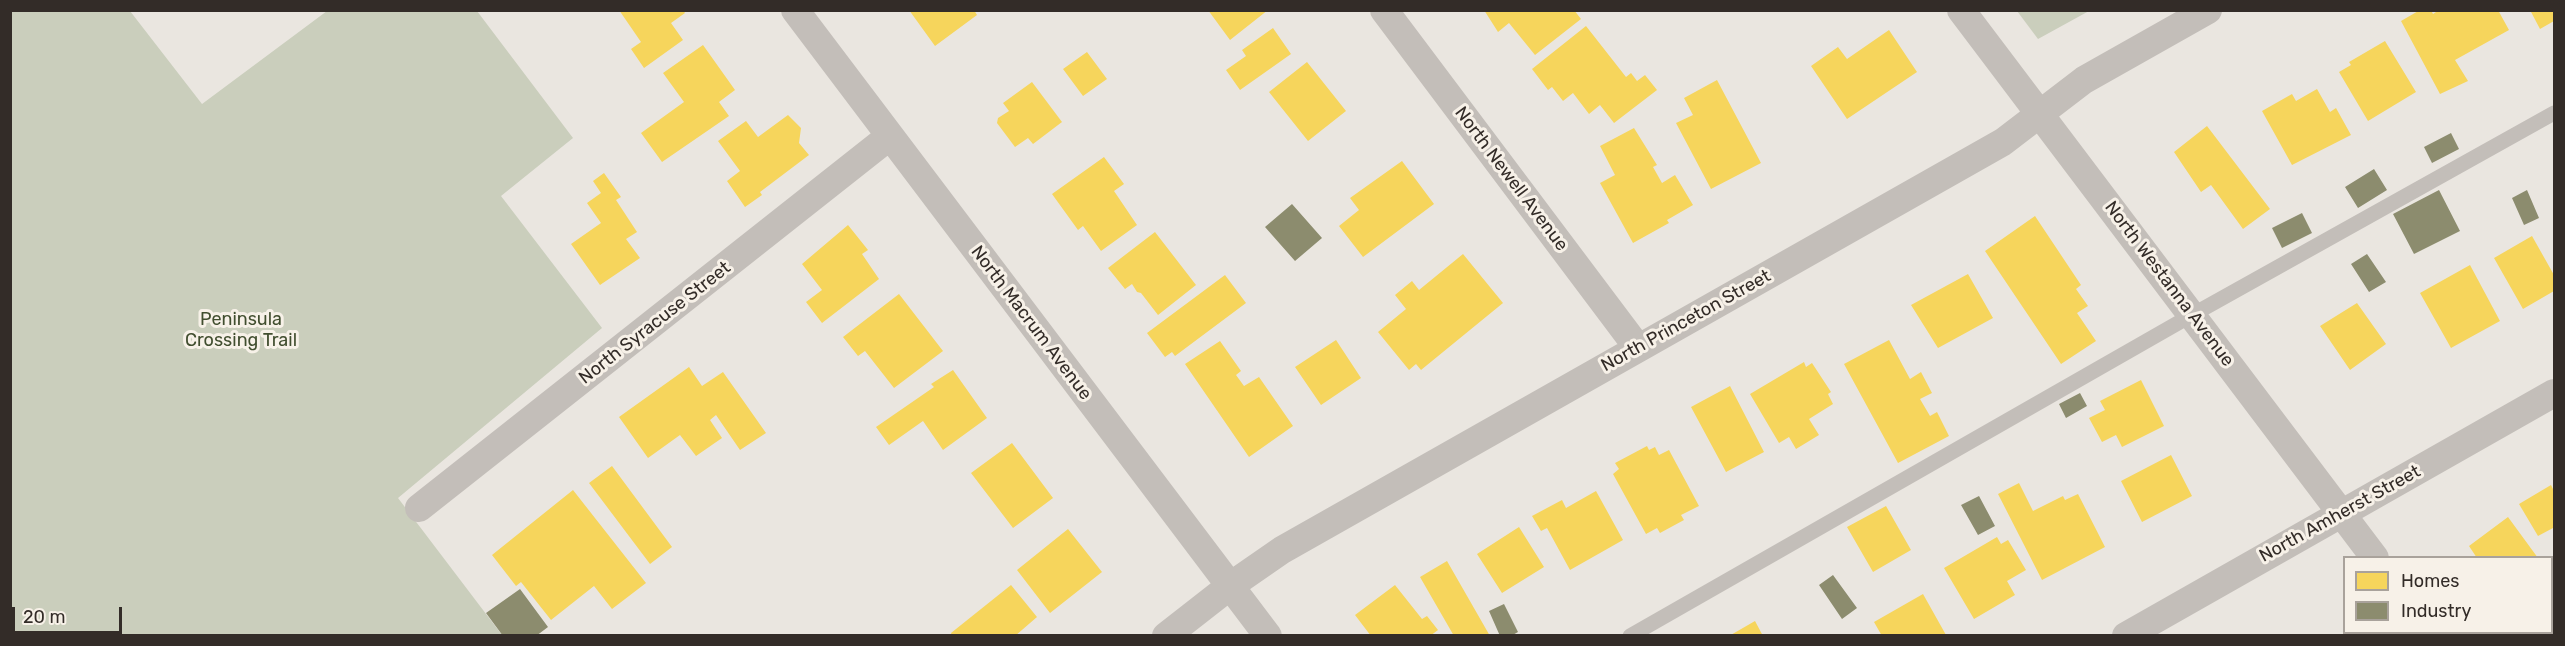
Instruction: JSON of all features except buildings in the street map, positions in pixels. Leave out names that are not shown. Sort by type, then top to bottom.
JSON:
[{"type":"street","name":"North Macrum Avenue","points":[[795,10],[1268,636]]},
{"type":"street","name":"North Newell Avenue","points":[[1384,10],[1638,348]]},
{"type":"street","name":"North Westanna Avenue","points":[[1961,10],[2374,556]]},
{"type":"street","name":"North Princeton Street","points":[[1166,636],[1230,586],[1282,550],[2003,142],[2084,80],[2208,10]]},
{"type":"street","name":"North Syracuse Street","points":[[420,508],[890,136]]},
{"type":"street","name":"North Amherst Street","points":[[2126,636],[2554,393]]},
{"type":"lane","points":[[1630,636],[2192,315],[2554,113]]},
{"type":"green space","name":"Peninsula Crossing Trail","points":[[10,11],[130,11],[202,104],[327,11],[477,11],[573,138],[501,196],[602,328],[398,498],[502,635],[11,635]]},
{"type":"green space","points":[[2017,11],[2089,11],[2038,39]]}]
